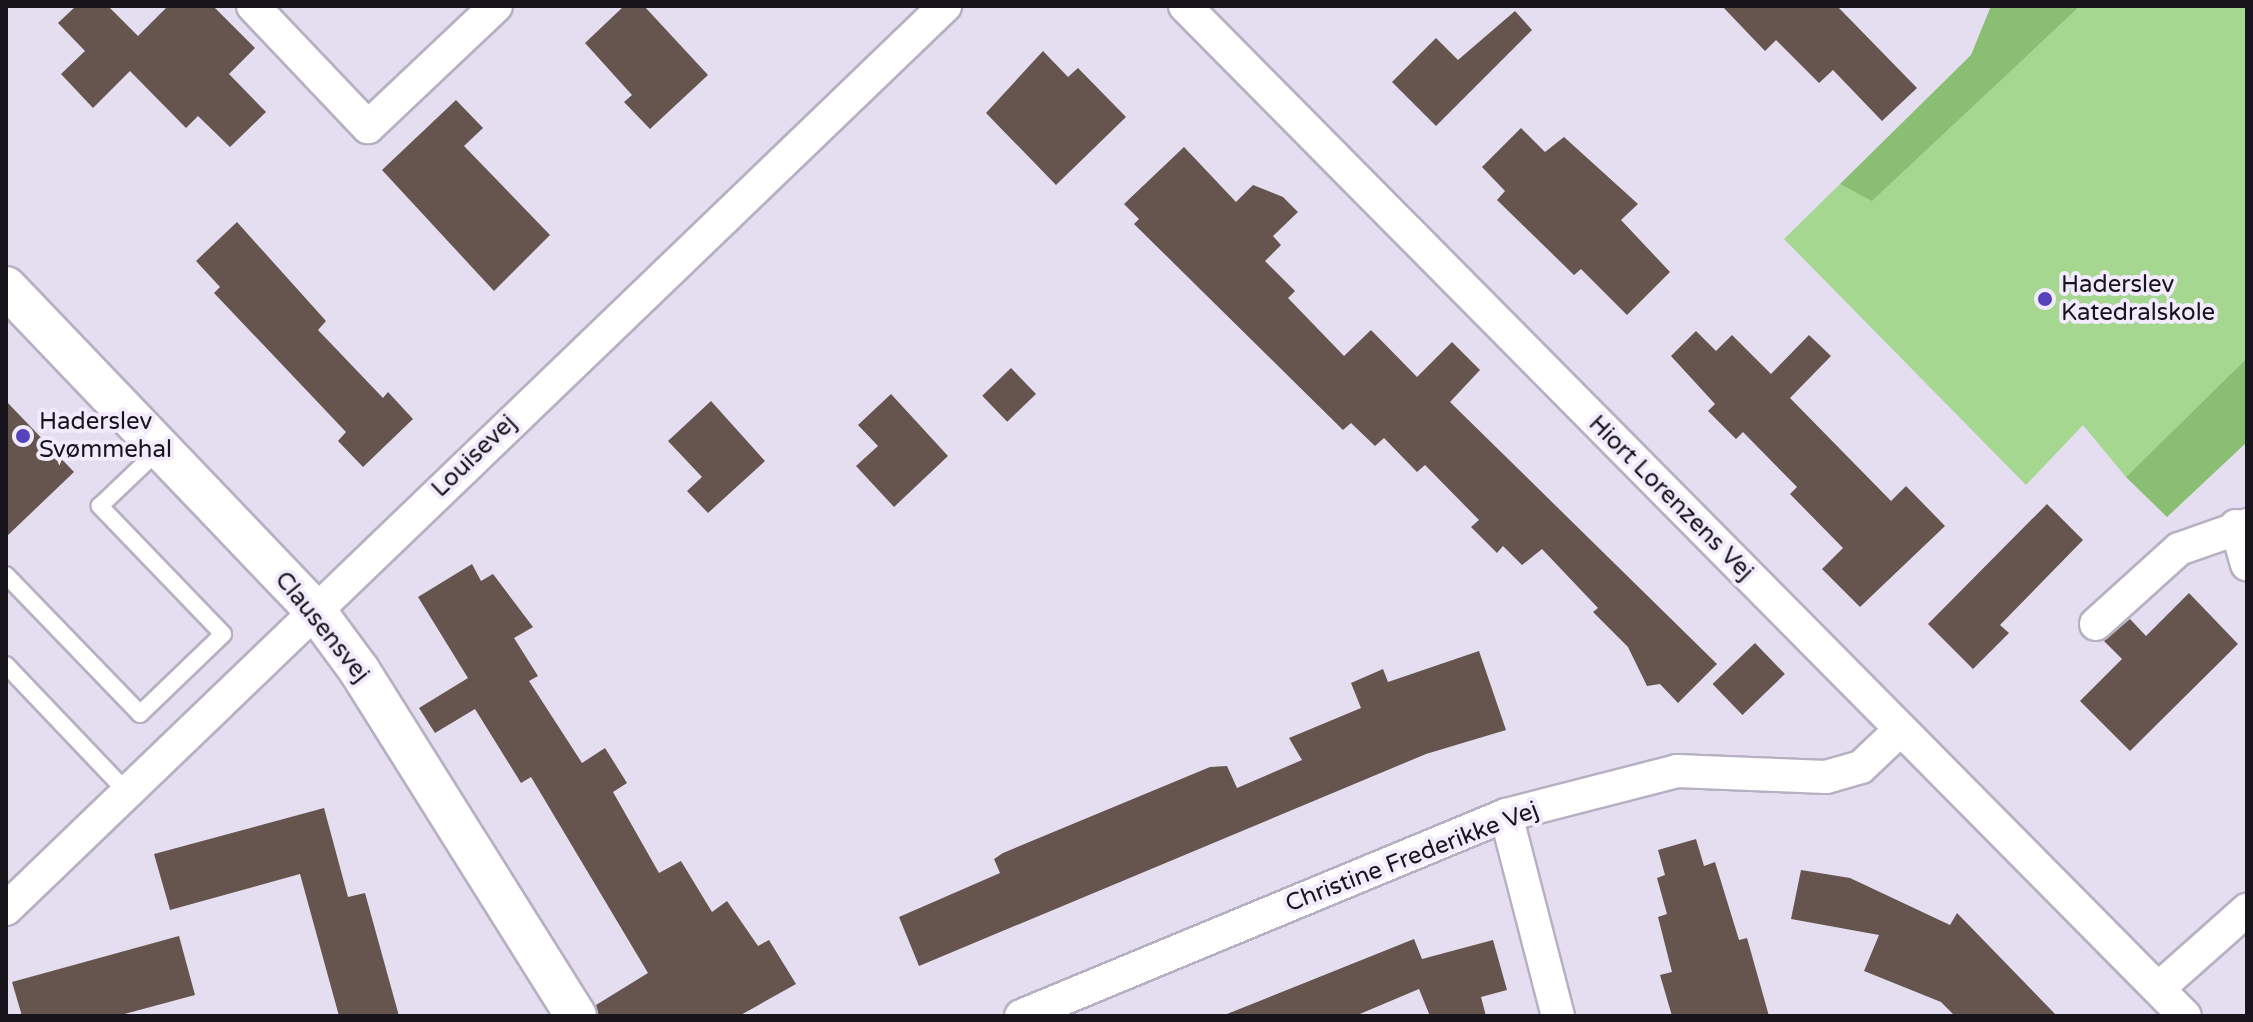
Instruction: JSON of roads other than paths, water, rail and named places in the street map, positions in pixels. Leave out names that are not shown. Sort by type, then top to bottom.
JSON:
[{"type":"street","points":[[253,6],[368,127],[496,6]]},
{"type":"street","name":"Louisevej","points":[[6,909],[314,609],[945,6]]},
{"type":"street","name":"Hiort Lorenzens Vej","points":[[1185,6],[2173,1007],[2247,910]]},
{"type":"street","name":"Clausensvej","points":[[6,287],[314,609],[359,670],[576,1016]]},
{"type":"street","points":[[2096,624],[2179,549],[2242,526],[2247,564]]},
{"type":"street","name":"Christine Frederikke Vej","points":[[1021,1016],[1506,815],[1677,771],[1826,777],[1861,767],[1900,730]]},
{"type":"street","points":[[1506,815],[1558,1016]]},
{"type":"lane","points":[[6,575],[140,714],[223,634],[100,506],[161,448]]},
{"type":"lane","points":[[6,665],[127,792]]},
{"type":"place","name":"Haderslev Katedralskole","points":[[2045,299]]},
{"type":"place","name":"Haderslev Svømmehal","points":[[23,436]]}]
